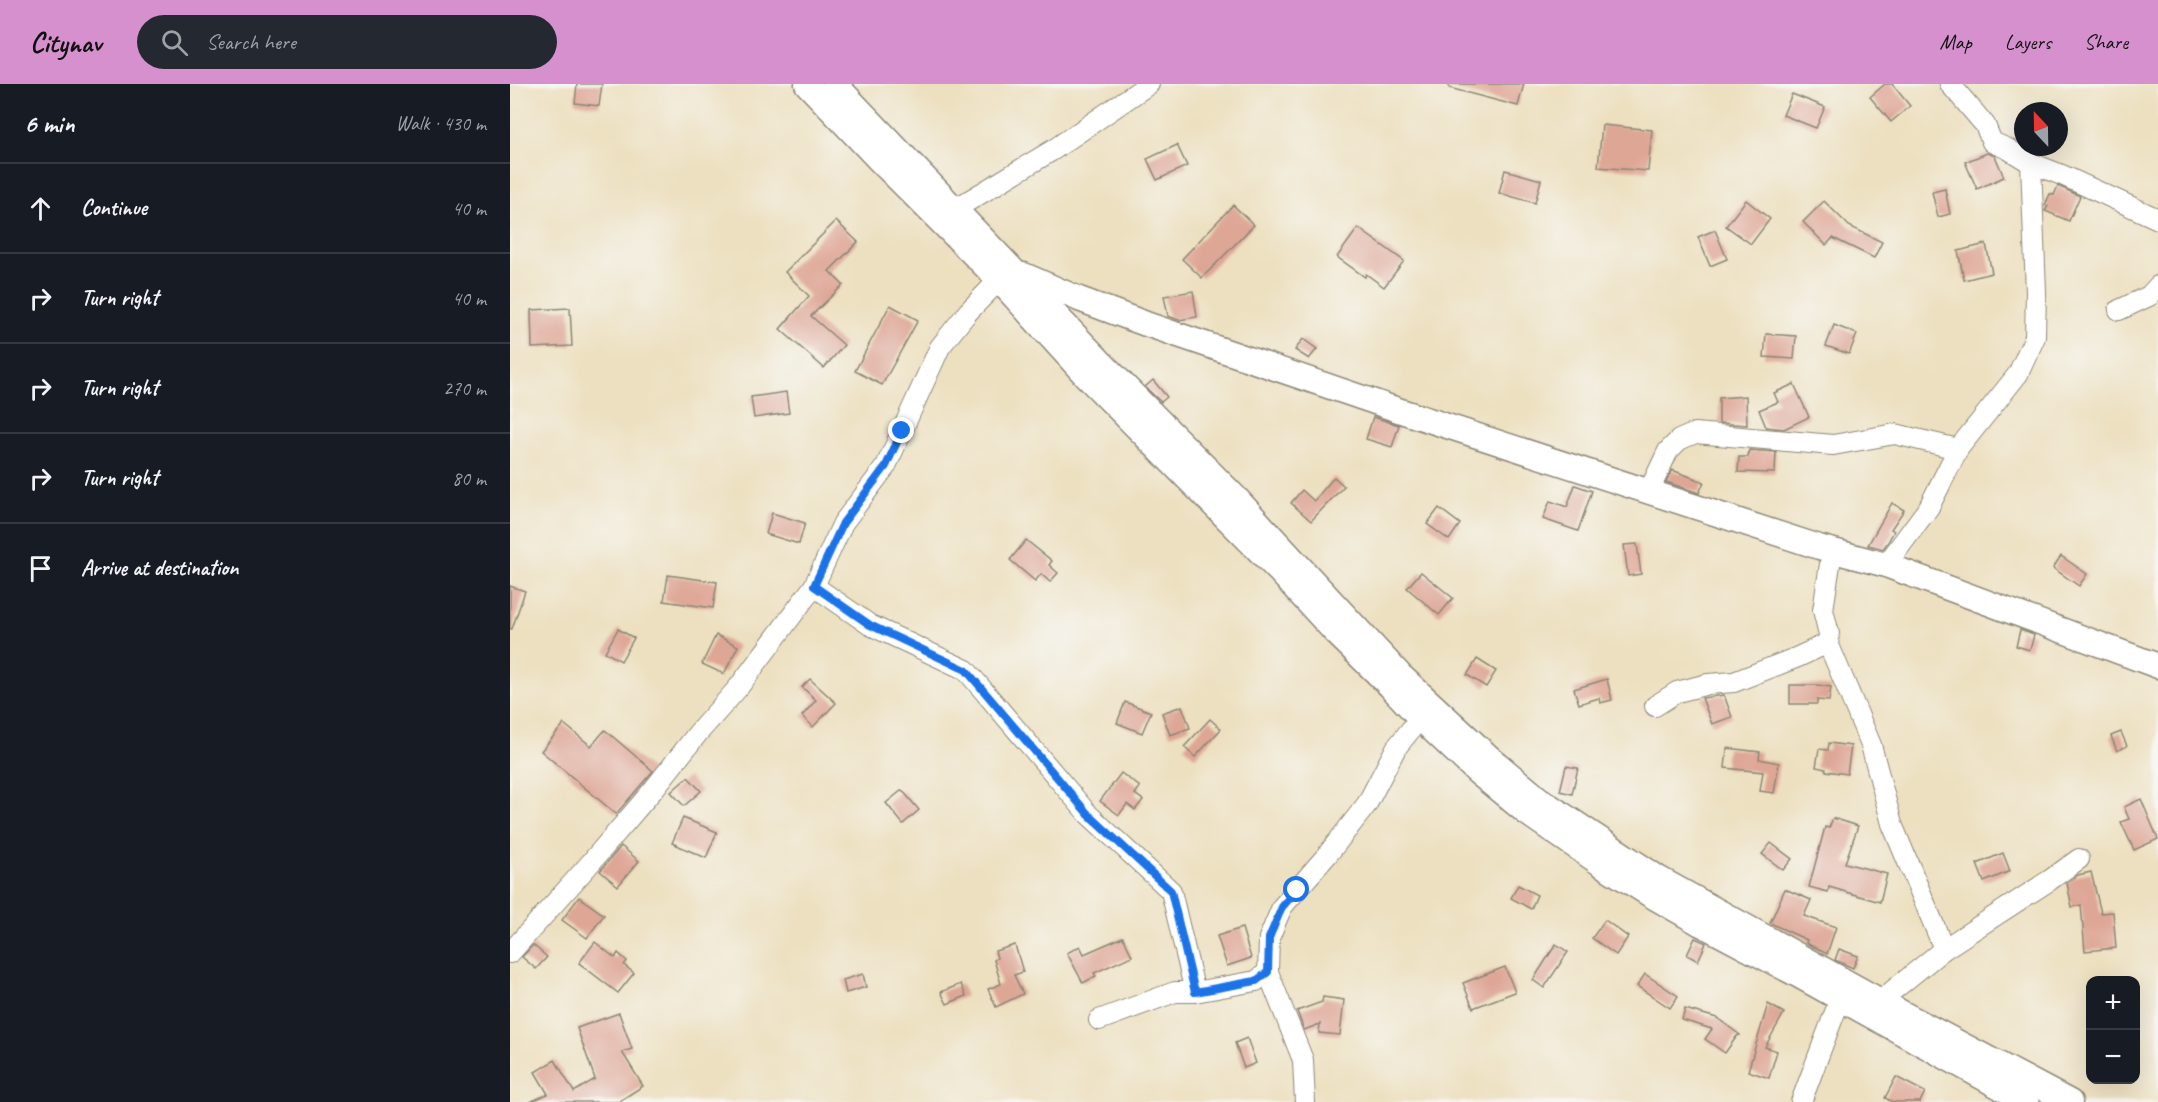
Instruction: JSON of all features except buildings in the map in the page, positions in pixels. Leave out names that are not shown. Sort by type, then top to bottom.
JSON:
[{"type":"main road","points":[[807,84],[878,159],[1100,361],[1134,410],[1333,630],[1419,718],[1477,772],[1527,813],[1601,864],[1701,924],[2027,1102]]},
{"type":"main road","points":[[835,84],[955,209],[1006,275],[1404,412],[1833,551],[1886,565],[2158,666]]},
{"type":"main road","points":[[1134,410],[1237,499],[1400,675],[1490,758],[1539,799],[1611,849],[1658,878],[1880,1001],[2070,1102]]},
{"type":"street","points":[[955,209],[1053,150],[1149,84]]},
{"type":"street","points":[[1950,84],[1985,125],[1992,142],[2031,164],[2062,175],[2158,219]]},
{"type":"street","points":[[1886,565],[1929,507],[1958,449],[2018,374],[2035,337],[2036,292],[2031,164]]},
{"type":"street","points":[[510,953],[587,867],[738,688],[814,586],[843,523],[886,466],[940,347],[968,312],[1006,275]]},
{"type":"street","points":[[2119,310],[2149,296],[2158,286]]},
{"type":"street","points":[[1649,491],[1668,451],[1679,440],[1695,434],[1833,445],[1895,434],[1958,449]]},
{"type":"street","points":[[1833,551],[1823,610],[1828,643],[1871,745],[1892,824],[1944,949]]},
{"type":"street","points":[[814,586],[870,625],[966,670],[1088,814],[1171,891],[1195,992]]},
{"type":"street","points":[[1655,705],[1677,692],[1708,684],[1734,682],[1828,643]]},
{"type":"street","points":[[1305,1102],[1303,1060],[1268,972],[1269,938],[1282,907],[1367,804],[1396,748],[1419,718]]},
{"type":"street","points":[[1880,1001],[1944,949],[2079,859]]},
{"type":"street","points":[[1099,1020],[1175,992],[1195,992],[1256,981],[1268,972]]},
{"type":"street","points":[[1801,1102],[1840,999]]},
{"type":"route","points":[[902,431],[886,466],[843,523],[814,586],[870,625],[966,670],[1088,814],[1171,891],[1195,992],[1256,981],[1268,972],[1269,938],[1282,907],[1297,890]]}]
